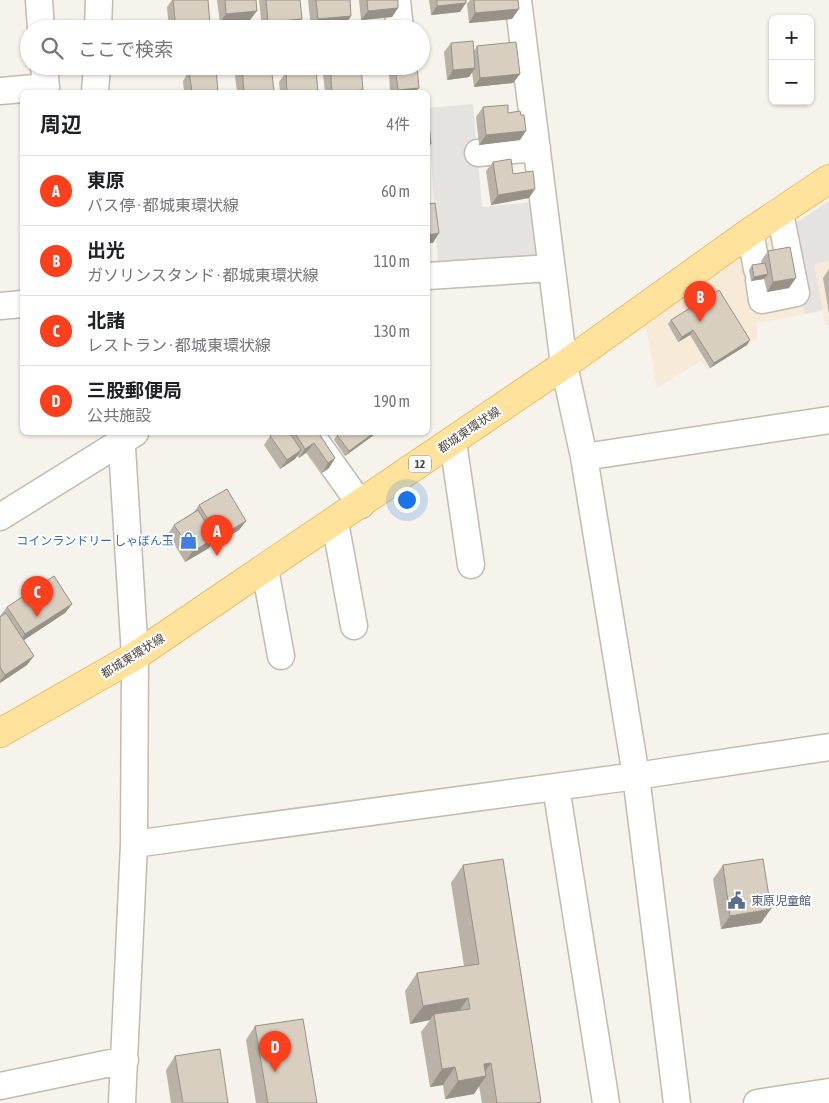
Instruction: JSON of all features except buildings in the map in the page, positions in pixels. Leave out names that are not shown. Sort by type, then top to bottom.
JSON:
[{"type":"main road","name":"都城東環状線","points":[[0,733],[135,656],[564,366],[750,232],[829,179]]},
{"type":"street","points":[[39,0],[40,20]]},
{"type":"street","points":[[98,20],[99,0]]},
{"type":"street","points":[[397,0],[399,20]]},
{"type":"street","points":[[518,0],[550,268],[564,366],[584,457],[636,776],[677,1103]]},
{"type":"street","points":[[0,91],[46,87],[45,75]]},
{"type":"street","points":[[95,90],[96,75]]},
{"type":"street","points":[[478,153],[537,148]]},
{"type":"street","points":[[750,232],[762,300],[796,293],[780,213]]},
{"type":"street","points":[[430,276],[550,268]]},
{"type":"street","points":[[0,306],[20,304]]},
{"type":"street","points":[[584,457],[829,420]]},
{"type":"street","points":[[0,518],[126,435]]},
{"type":"street","points":[[122,1103],[134,844],[135,656],[126,435]]},
{"type":"street","points":[[311,435],[360,505]]},
{"type":"street","points":[[452,442],[471,565]]},
{"type":"street","points":[[335,522],[354,626]]},
{"type":"street","points":[[265,569],[281,656]]},
{"type":"street","points":[[134,844],[636,776],[829,747]]},
{"type":"street","points":[[556,787],[606,1103]]},
{"type":"street","points":[[0,1086],[125,1060]]},
{"type":"street","points":[[758,1103],[829,1092]]},
{"type":"shaded area","points":[[473,104],[482,207],[533,202],[540,257],[438,266],[430,140],[430,108]]},
{"type":"shaded area","points":[[829,201],[829,325],[826,326],[822,311],[756,323],[758,338],[707,370],[701,361],[657,388],[645,321]]},
{"type":"shaded area","points":[[829,201],[829,261],[814,265],[823,310],[805,314],[790,227]]},
{"type":"place","name":"出光","points":[[700,322]]},
{"type":"place","name":"コインランドリー しゃぼん玉","points":[[188,541]]},
{"type":"place","name":"東原","points":[[217,556]]},
{"type":"place","name":"北諸","points":[[37,617]]},
{"type":"place","name":"東原児童館","points":[[737,901]]},
{"type":"place","name":"三股郵便局","points":[[275,1072]]}]
